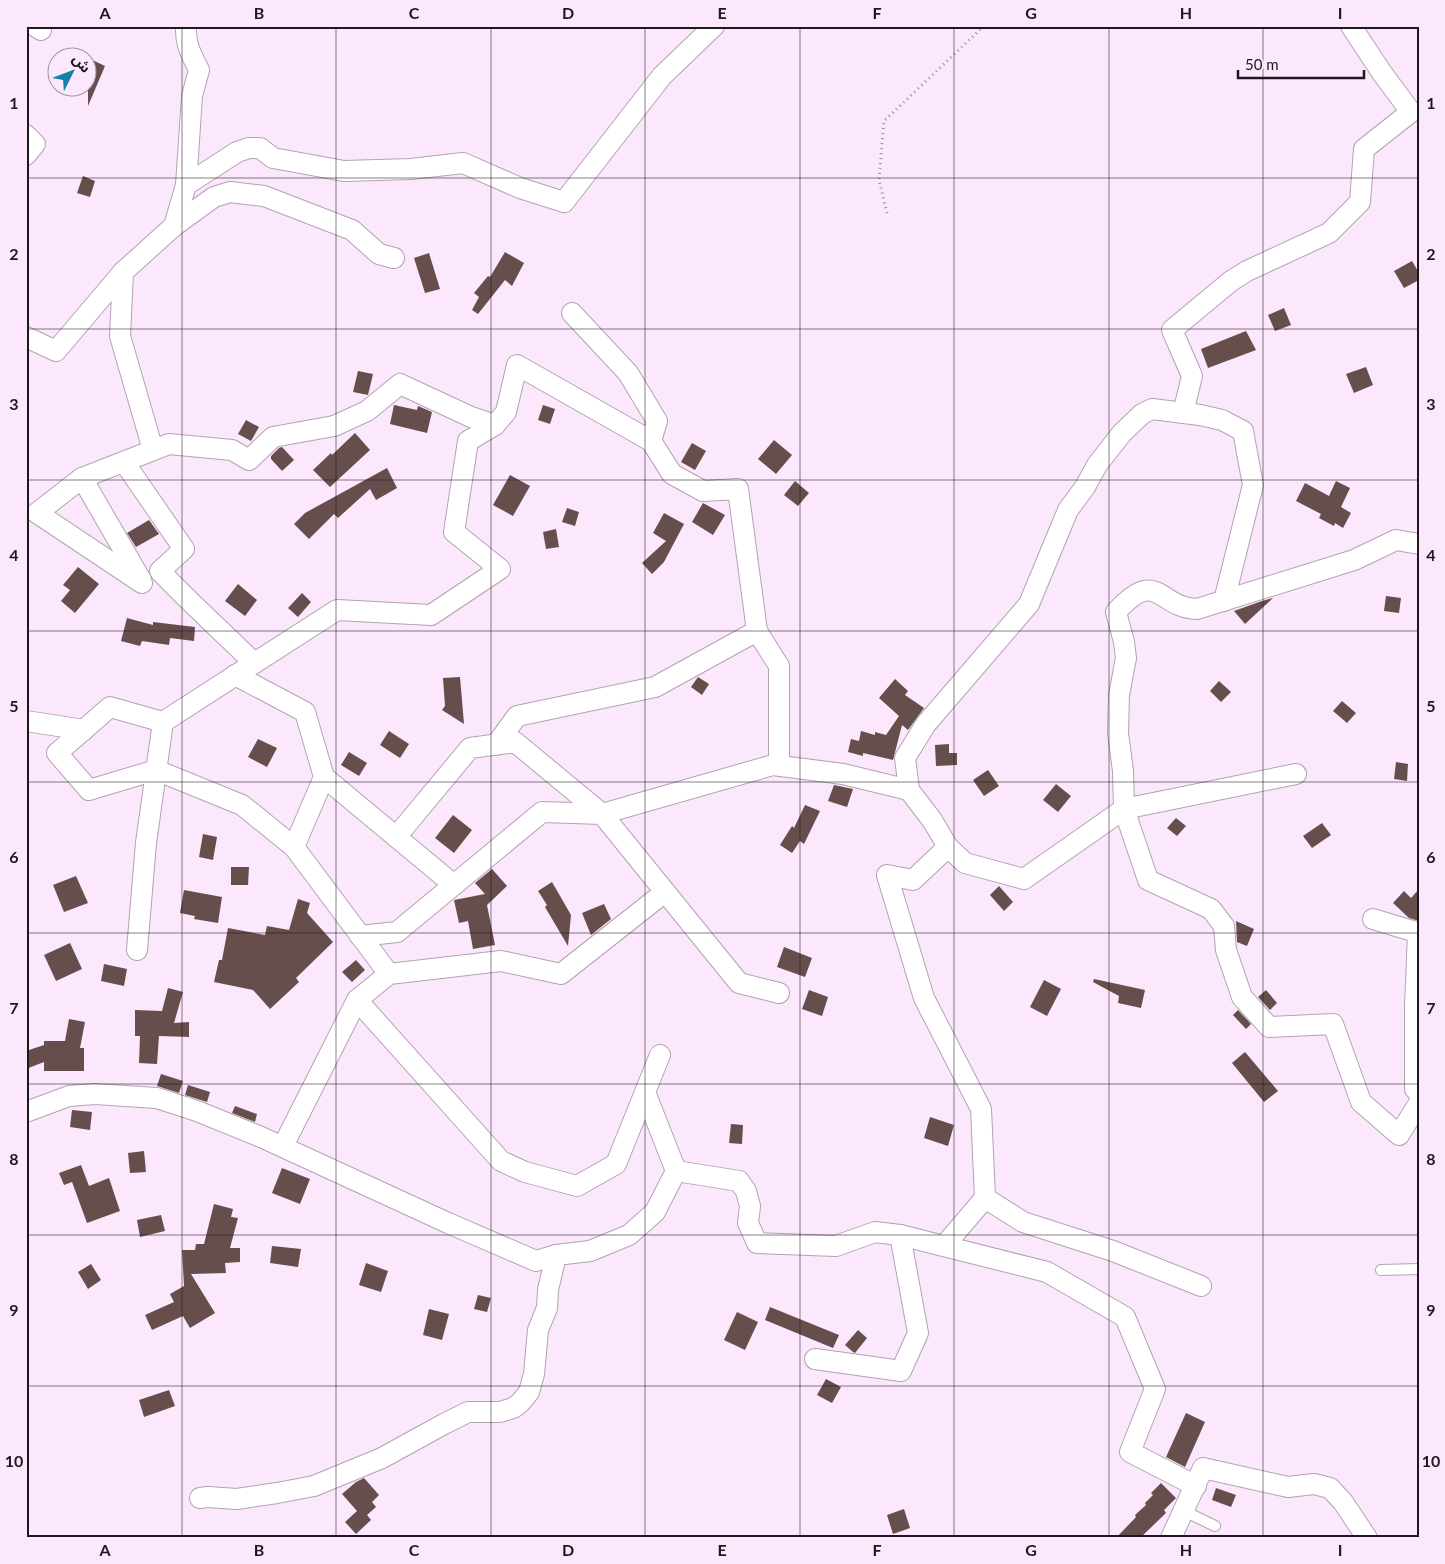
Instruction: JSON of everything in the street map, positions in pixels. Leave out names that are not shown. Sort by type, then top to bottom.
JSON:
[{"type":"street","points":[[174,226],[186,185],[192,96],[199,70],[188,51],[186,26]]},
{"type":"street","points":[[186,185],[237,152],[249,148],[260,148],[273,158],[344,171],[411,169],[463,163],[520,188],[564,202],[662,76],[714,26]]},
{"type":"street","points":[[1183,413],[1192,376],[1172,330],[1231,281],[1247,271],[1329,233],[1360,202],[1364,149],[1410,112],[1351,26]]},
{"type":"street","points":[[26,135],[35,144],[26,155]]},
{"type":"street","points":[[26,337],[56,351],[123,272],[174,226],[214,197],[230,192],[264,196],[352,230],[379,254],[394,258]]},
{"type":"street","points":[[123,272],[120,336],[153,450]]},
{"type":"street","points":[[572,313],[628,373],[633,381],[657,421],[651,441]]},
{"type":"street","points":[[137,950],[146,843],[163,722],[338,610],[431,615],[500,569],[454,532],[468,441],[495,425],[506,412],[517,365],[651,441],[672,474],[703,491],[738,489],[758,631],[780,666],[779,765]]},
{"type":"street","points":[[142,583],[32,509],[82,478],[169,444],[232,450],[248,460],[273,437],[334,426],[367,411],[400,384],[471,417],[495,425]]},
{"type":"street","points":[[1224,601],[1253,486],[1243,432],[1222,420],[1200,415],[1152,409],[1142,414],[1122,433],[1068,510],[1029,604],[926,724],[905,758],[909,790],[932,820],[948,847],[965,863],[1024,879],[1124,809],[1296,774]]},
{"type":"street","points":[[124,462],[184,549],[160,571],[142,583]]},
{"type":"street","points":[[82,478],[142,583]]},
{"type":"street","points":[[1419,544],[1396,540],[1354,560],[1198,609],[1186,609],[1156,591],[1146,590],[1135,594],[1116,612],[1126,658],[1119,695],[1118,734],[1124,771],[1124,809],[1148,880],[1211,909],[1224,926],[1226,950],[1242,997],[1269,1027],[1333,1024],[1361,1102],[1399,1136],[1419,1103]]},
{"type":"street","points":[[160,571],[185,598],[254,663]]},
{"type":"street","points":[[496,745],[517,716],[655,687],[758,631]]},
{"type":"street","points":[[235,675],[305,712],[324,777],[454,885]]},
{"type":"street","points":[[163,722],[110,707],[57,752],[89,790],[156,770],[242,805],[294,847],[389,974]]},
{"type":"street","points":[[26,721],[84,730]]},
{"type":"street","points":[[396,837],[470,748],[515,742],[602,814],[739,983],[779,993]]},
{"type":"street","points":[[360,936],[397,932],[542,812],[602,814],[773,765],[843,774],[909,790]]},
{"type":"street","points":[[294,847],[324,777]]},
{"type":"street","points":[[944,1246],[985,1198],[981,1109],[924,998],[887,876],[913,880],[948,847]]},
{"type":"street","points":[[283,1146],[357,1000],[389,974],[501,961],[561,974],[665,892]]},
{"type":"street","points":[[1373,919],[1418,933],[1414,1007],[1415,1089],[1419,1093]]},
{"type":"street","points":[[357,1000],[501,1161],[525,1172],[577,1186],[616,1164],[660,1056]]},
{"type":"street","points":[[26,1112],[69,1096],[95,1094],[157,1098],[197,1110],[283,1146],[448,1223],[536,1261],[556,1255],[590,1251],[629,1235],[655,1212],[676,1171],[645,1092]]},
{"type":"street","points":[[676,1171],[739,1181],[746,1191],[750,1206],[748,1222],[757,1243],[836,1246],[875,1232],[900,1235],[1047,1272],[1125,1317],[1155,1389],[1130,1452],[1196,1486]]},
{"type":"street","points":[[985,1198],[1022,1222],[1113,1251],[1201,1286]]},
{"type":"street","points":[[815,1359],[901,1371],[918,1333],[900,1235]]},
{"type":"street","points":[[200,1498],[237,1499],[314,1486],[382,1458],[468,1412],[500,1412],[513,1408],[530,1392],[534,1374],[538,1330],[547,1308],[548,1290],[556,1255]]},
{"type":"street","points":[[1171,1538],[1203,1468],[1249,1480],[1288,1487],[1314,1484],[1330,1488],[1343,1502],[1367,1538]]},
{"type":"lane","points":[[1381,1270],[1419,1269]]},
{"type":"lane","points":[[1184,1511],[1215,1526]]},
{"type":"path","points":[[887,213],[879,180],[884,121],[984,26]]},
{"type":"building","points":[[98,63],[105,66],[98,82]]},
{"type":"building","points":[[83,176],[95,181],[90,197],[77,193]]},
{"type":"building","points":[[505,252],[524,263],[512,286],[505,280],[478,314],[472,310],[479,297],[474,293],[488,276],[490,277]]},
{"type":"building","points":[[429,253],[440,289],[425,293],[414,258]]},
{"type":"building","points":[[1412,261],[1419,273],[1419,280],[1404,288],[1394,271]]},
{"type":"building","points":[[1284,308],[1291,325],[1275,331],[1268,315]]},
{"type":"building","points":[[1246,331],[1256,350],[1208,368],[1201,349]]},
{"type":"building","points":[[1366,367],[1373,385],[1354,393],[1346,374]]},
{"type":"building","points":[[358,371],[373,374],[368,395],[353,392]]},
{"type":"building","points":[[394,405],[417,410],[418,406],[432,412],[427,433],[390,424]]},
{"type":"building","points":[[543,405],[555,409],[550,424],[538,420]]},
{"type":"building","points":[[246,420],[259,427],[251,441],[238,434]]},
{"type":"building","points":[[355,433],[370,450],[330,487],[313,470]]},
{"type":"building","points":[[774,440],[792,455],[776,474],[758,459]]},
{"type":"building","points":[[692,443],[706,451],[695,470],[681,462]]},
{"type":"building","points":[[282,447],[294,460],[282,471],[271,459],[271,456]]},
{"type":"building","points":[[387,468],[397,488],[376,500],[370,489],[338,518],[334,514],[309,539],[294,524],[305,513]]},
{"type":"building","points":[[510,475],[530,486],[513,516],[493,505]]},
{"type":"building","points":[[795,481],[809,493],[798,506],[784,495]]},
{"type":"building","points":[[1336,481],[1350,488],[1341,507],[1351,513],[1343,528],[1335,523],[1334,526],[1319,518],[1321,514],[1296,501],[1305,483],[1329,496]]},
{"type":"building","points":[[703,503],[725,515],[713,535],[692,522]]},
{"type":"building","points":[[567,508],[579,512],[575,526],[562,522]]},
{"type":"building","points":[[664,513],[684,524],[664,562],[652,574],[642,563],[666,541],[653,533]]},
{"type":"building","points":[[149,520],[159,534],[136,547],[127,533]]},
{"type":"building","points":[[556,529],[559,547],[546,549],[543,532]]},
{"type":"building","points":[[78,567],[99,584],[75,613],[61,601],[70,590],[63,585]]},
{"type":"building","points":[[238,584],[257,600],[245,616],[225,601]]},
{"type":"building","points":[[302,593],[311,602],[298,617],[288,608]]},
{"type":"building","points":[[1386,596],[1401,598],[1399,613],[1384,611]]},
{"type":"building","points":[[1273,598],[1245,624],[1234,611],[1262,601]]},
{"type":"building","points":[[127,618],[153,625],[153,622],[195,627],[194,641],[170,638],[169,645],[142,641],[140,646],[121,641]]},
{"type":"building","points":[[460,677],[464,724],[442,710],[445,706],[443,678]]},
{"type":"building","points":[[698,677],[709,684],[702,695],[691,687]]},
{"type":"building","points":[[895,679],[908,691],[905,695],[924,708],[908,730],[902,725],[893,760],[863,753],[863,756],[848,752],[851,739],[859,741],[861,731],[875,735],[875,732],[886,735],[899,716],[879,698]]},
{"type":"building","points":[[1219,681],[1231,692],[1221,702],[1210,691]]},
{"type":"building","points":[[1342,701],[1356,713],[1347,723],[1333,711]]},
{"type":"building","points":[[389,731],[409,744],[400,758],[380,745]]},
{"type":"building","points":[[258,739],[277,748],[267,767],[248,757]]},
{"type":"building","points":[[949,744],[949,753],[957,753],[957,765],[936,766],[935,745]]},
{"type":"building","points":[[349,752],[367,763],[359,776],[341,765]]},
{"type":"building","points":[[1396,762],[1408,764],[1407,781],[1394,779]]},
{"type":"building","points":[[988,770],[999,786],[984,796],[973,780]]},
{"type":"building","points":[[1056,784],[1071,796],[1058,812],[1043,800]]},
{"type":"building","points":[[834,785],[853,789],[847,807],[828,801]]},
{"type":"building","points":[[805,805],[820,811],[804,844],[800,841],[792,853],[780,845],[792,826],[794,828]]},
{"type":"building","points":[[453,815],[472,830],[454,853],[435,838]]},
{"type":"building","points":[[1176,818],[1186,826],[1177,836],[1167,828]]},
{"type":"building","points":[[1322,823],[1331,835],[1312,848],[1303,836]]},
{"type":"building","points":[[203,834],[217,837],[213,860],[199,857]]},
{"type":"building","points":[[231,867],[249,867],[248,885],[231,885]]},
{"type":"building","points":[[492,869],[507,886],[487,905],[495,945],[473,949],[468,921],[459,923],[454,900],[485,894],[475,883]]},
{"type":"building","points":[[76,876],[88,903],[64,912],[53,885]]},
{"type":"building","points":[[552,882],[571,915],[568,946],[545,907],[547,905],[538,891]]},
{"type":"building","points":[[999,886],[1013,902],[1004,911],[990,895]]},
{"type":"building","points":[[1419,889],[1419,921],[1409,918],[1393,903],[1404,891],[1411,898]]},
{"type":"building","points":[[184,890],[222,897],[218,923],[194,919],[195,916],[180,913]]},
{"type":"building","points":[[298,899],[310,903],[307,913],[333,942],[296,978],[299,982],[270,1009],[253,990],[214,982],[219,960],[222,960],[228,928],[265,935],[267,926],[289,930]]},
{"type":"building","points":[[604,904],[611,919],[591,935],[582,913]]},
{"type":"building","points":[[1236,921],[1254,929],[1247,946],[1237,942]]},
{"type":"building","points":[[70,943],[82,969],[56,981],[44,955]]},
{"type":"building","points":[[784,947],[812,958],[805,977],[777,967]]},
{"type":"building","points":[[356,960],[365,970],[352,982],[342,972]]},
{"type":"building","points":[[104,964],[127,969],[124,986],[101,981]]},
{"type":"building","points":[[1094,979],[1145,990],[1141,1008],[1118,1003],[1119,996],[1093,982]]},
{"type":"building","points":[[1044,980],[1061,989],[1047,1016],[1030,1007]]},
{"type":"building","points":[[168,988],[183,992],[174,1023],[189,1022],[189,1037],[159,1036],[157,1064],[139,1063],[140,1036],[135,1036],[135,1010],[162,1011]]},
{"type":"building","points":[[809,990],[828,997],[822,1016],[802,1009]]},
{"type":"building","points":[[1266,990],[1277,1003],[1270,1010],[1258,997]]},
{"type":"building","points":[[1238,1010],[1251,1024],[1246,1029],[1233,1015]]},
{"type":"building","points":[[69,1019],[85,1022],[80,1048],[84,1048],[84,1071],[44,1071],[44,1062],[26,1069],[26,1051],[44,1045],[44,1041],[65,1041]]},
{"type":"building","points":[[1245,1052],[1278,1091],[1264,1102],[1232,1063]]},
{"type":"building","points":[[161,1074],[183,1081],[179,1093],[157,1086]]},
{"type":"building","points":[[188,1085],[210,1092],[207,1102],[185,1095]]},
{"type":"building","points":[[235,1106],[257,1114],[255,1122],[232,1113]]},
{"type":"building","points":[[72,1110],[92,1112],[90,1130],[70,1127]]},
{"type":"building","points":[[930,1117],[954,1125],[948,1146],[924,1138]]},
{"type":"building","points":[[731,1124],[743,1125],[742,1144],[729,1143]]},
{"type":"building","points":[[144,1151],[146,1172],[130,1173],[128,1153]]},
{"type":"building","points":[[81,1165],[89,1186],[109,1178],[120,1211],[87,1223],[72,1182],[64,1185],[59,1173]]},
{"type":"building","points":[[282,1168],[310,1179],[300,1204],[272,1193]]},
{"type":"building","points":[[214,1204],[233,1209],[231,1217],[238,1218],[230,1248],[240,1248],[240,1262],[225,1263],[226,1273],[191,1274],[215,1313],[190,1328],[183,1316],[152,1330],[145,1315],[174,1302],[170,1294],[184,1286],[182,1250],[195,1250],[196,1244],[204,1244]]},
{"type":"building","points":[[161,1215],[165,1231],[140,1237],[137,1220]]},
{"type":"building","points":[[272,1246],[301,1249],[298,1267],[270,1263]]},
{"type":"building","points":[[366,1263],[388,1271],[381,1292],[359,1285]]},
{"type":"building","points":[[91,1264],[101,1280],[88,1289],[78,1272]]},
{"type":"building","points":[[478,1295],[491,1298],[487,1312],[474,1309]]},
{"type":"building","points":[[770,1307],[839,1335],[833,1348],[765,1320]]},
{"type":"building","points":[[429,1309],[449,1314],[442,1340],[423,1335]]},
{"type":"building","points":[[737,1312],[758,1322],[745,1350],[724,1340]]},
{"type":"building","points":[[858,1330],[867,1338],[855,1353],[845,1345]]},
{"type":"building","points":[[826,1379],[841,1387],[832,1403],[817,1395]]},
{"type":"building","points":[[169,1390],[175,1406],[144,1417],[139,1400]]},
{"type":"building","points":[[1186,1413],[1205,1422],[1185,1467],[1166,1457]]},
{"type":"building","points":[[364,1478],[379,1495],[372,1502],[376,1507],[367,1515],[371,1520],[356,1534],[345,1522],[357,1511],[342,1494]]},
{"type":"building","points":[[1161,1483],[1176,1498],[1164,1510],[1166,1513],[1140,1538],[1116,1538],[1146,1505],[1145,1503],[1153,1495],[1151,1493]]},
{"type":"building","points":[[1216,1488],[1236,1495],[1231,1507],[1212,1500]]},
{"type":"building","points":[[904,1509],[910,1528],[893,1534],[887,1515]]}]
